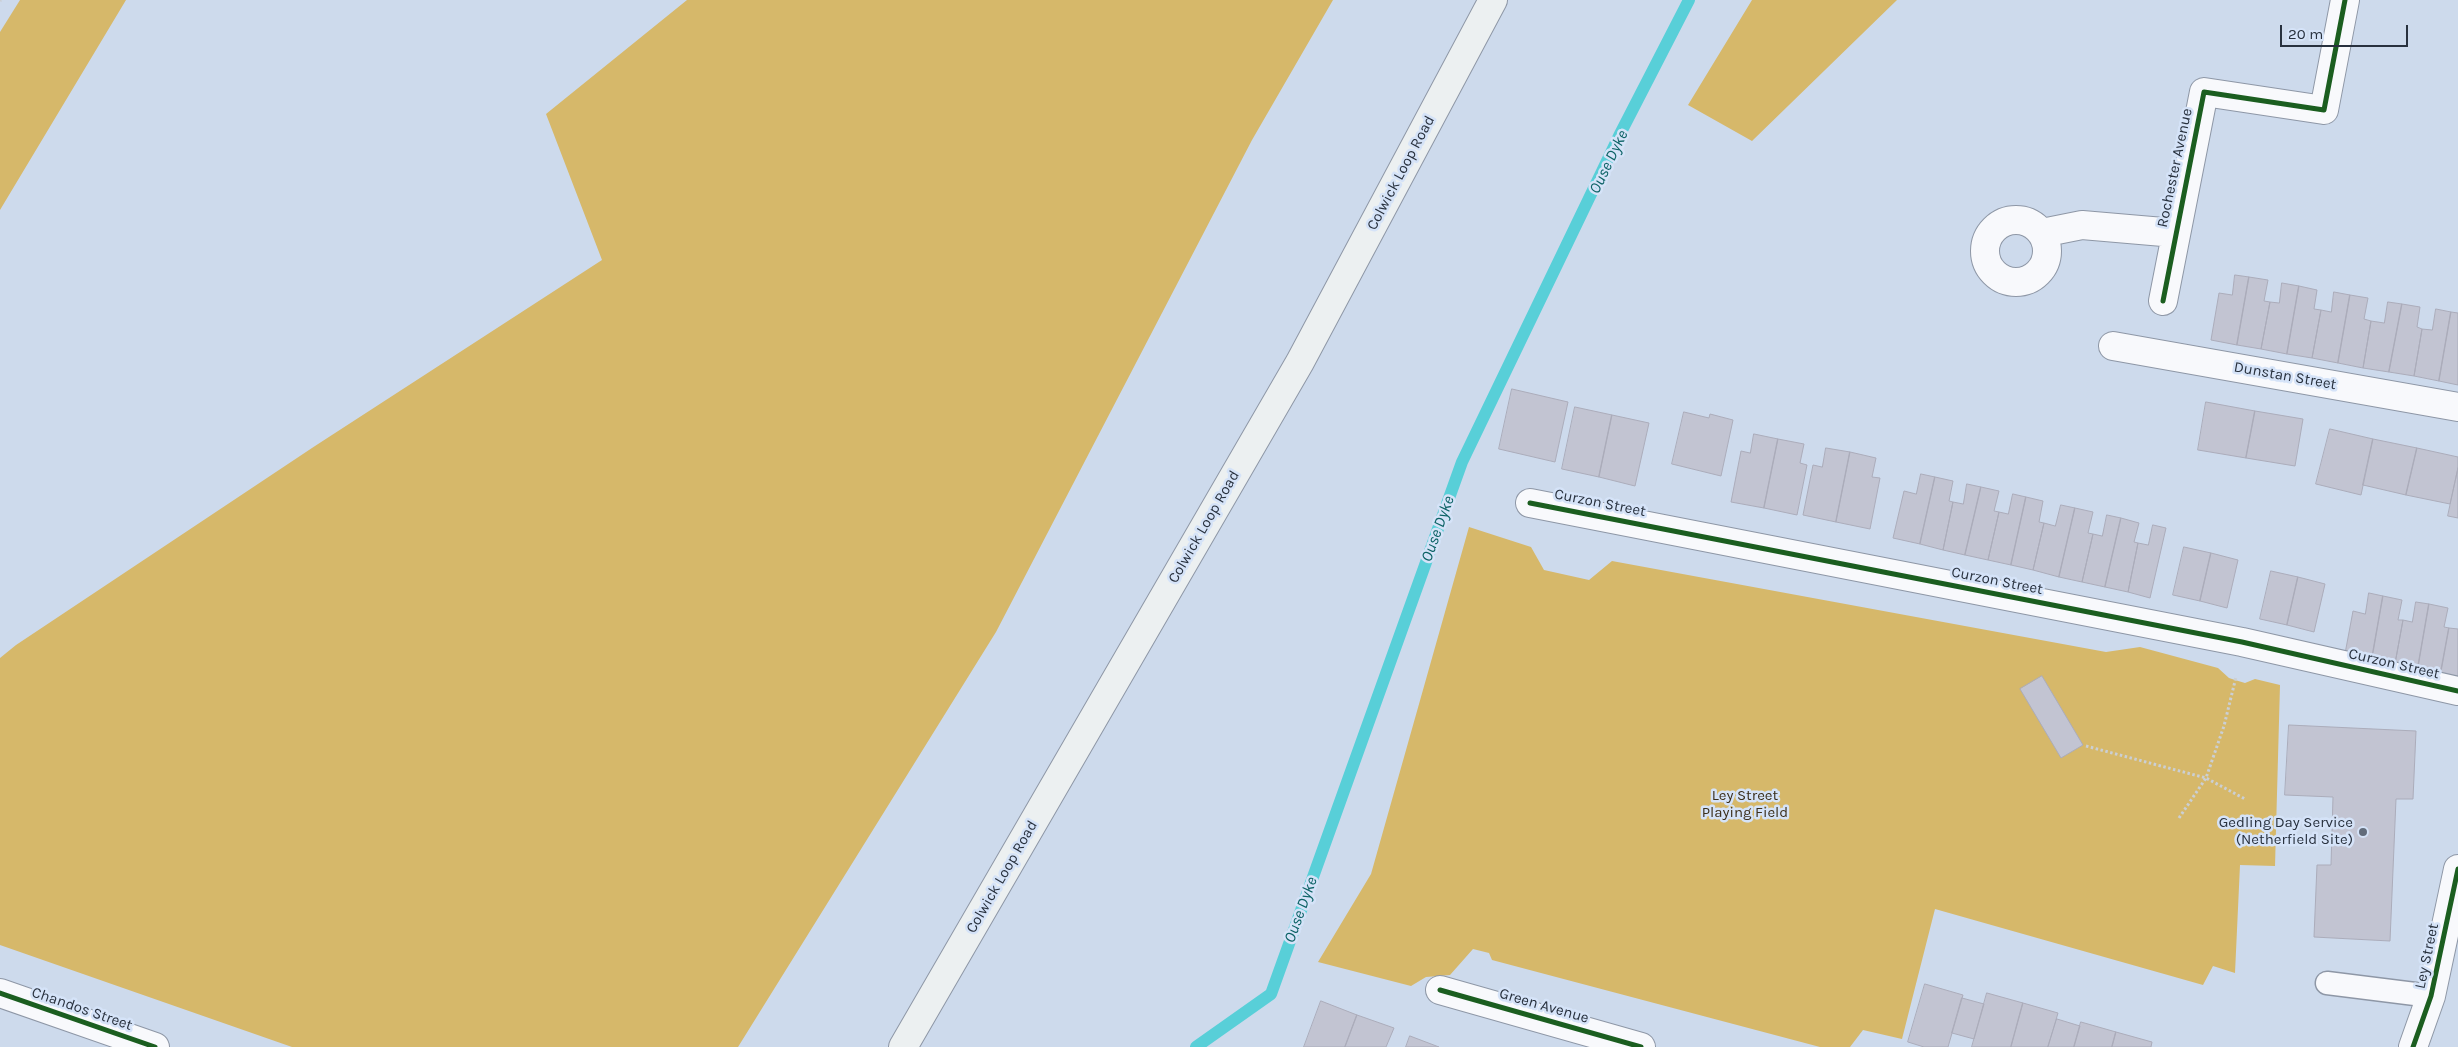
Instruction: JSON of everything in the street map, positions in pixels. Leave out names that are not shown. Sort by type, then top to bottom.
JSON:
[{"type":"main road","name":"Colwick Loop Road","points":[[903,1047],[1300,362],[1493,0]]},
{"type":"street","name":"Rochester Avenue","points":[[2163,301],[2204,92],[2324,110],[2344,0]]},
{"type":"street","points":[[2042,233],[2082,225],[2175,233]]},
{"type":"street","name":"Dunstan Street","points":[[2113,346],[2458,407]]},
{"type":"street","name":"Curzon Street","points":[[1530,503],[2242,642],[2458,691]]},
{"type":"street","name":"Ley Street","points":[[2413,1047],[2432,996],[2458,868]]},
{"type":"street","name":"Green Avenue","points":[[1440,990],[1641,1047]]},
{"type":"street","name":"Chandos Street","points":[[0,993],[94,1038],[155,1047]]},
{"type":"lane","points":[[2327,983],[2432,996]]},
{"type":"path","points":[[2179,818],[2206,778],[2224,726],[2242,642]]},
{"type":"path","points":[[2086,746],[2206,778],[2245,799]]},
{"type":"green space","points":[[20,0],[126,0],[0,210],[0,32]]},
{"type":"green space","points":[[687,0],[1333,0],[1252,140],[996,632],[738,1047],[292,1047],[0,945],[0,658],[16,645],[315,446],[602,260],[546,114]]},
{"type":"green space","points":[[1752,0],[1897,0],[1752,141],[1688,105]]},
{"type":"green space","name":"Ley Street Playing Field","points":[[1469,527],[1531,547],[1544,570],[1589,580],[1612,561],[2106,652],[2140,647],[2218,668],[2229,678],[2245,683],[2255,679],[2280,685],[2275,866],[2240,865],[2235,973],[2213,966],[2203,985],[1935,909],[1902,1039],[1863,1030],[1850,1047],[1820,1047],[1492,960],[1489,953],[1473,949],[1450,975],[1426,977],[1411,986],[1318,962],[1371,874]]},
{"type":"building","points":[[2235,275],[2249,277],[2237,345],[2211,340],[2219,293],[2232,295]]},
{"type":"building","points":[[2249,277],[2268,280],[2264,301],[2270,302],[2261,349],[2237,345]]},
{"type":"building","points":[[2282,283],[2299,286],[2287,354],[2261,349],[2270,302],[2279,303]]},
{"type":"building","points":[[2299,286],[2317,290],[2314,309],[2321,310],[2312,358],[2287,354]]},
{"type":"building","points":[[2334,292],[2350,295],[2338,363],[2312,358],[2321,310],[2331,312]]},
{"type":"building","points":[[2350,295],[2368,298],[2364,319],[2371,321],[2363,368],[2338,363]]},
{"type":"building","points":[[2388,302],[2402,304],[2389,372],[2363,368],[2371,321],[2384,323]]},
{"type":"building","points":[[2402,304],[2420,307],[2417,327],[2422,329],[2414,376],[2389,372]]},
{"type":"building","points":[[2436,309],[2451,312],[2439,381],[2414,376],[2422,329],[2432,330]]},
{"type":"building","points":[[2451,312],[2458,313],[2458,385],[2439,381]]},
{"type":"building","points":[[1512,389],[1568,402],[1555,462],[1499,449]]},
{"type":"building","points":[[2206,402],[2255,411],[2246,458],[2198,450]]},
{"type":"building","points":[[1575,407],[1612,415],[1599,477],[1562,469]]},
{"type":"building","points":[[2255,411],[2303,419],[2295,466],[2246,458]]},
{"type":"building","points":[[1684,412],[1709,418],[1710,414],[1733,420],[1721,476],[1672,464]]},
{"type":"building","points":[[1612,415],[1649,423],[1635,486],[1599,477]]},
{"type":"building","points":[[2330,429],[2373,439],[2361,495],[2316,484]]},
{"type":"building","points":[[1754,434],[1778,439],[1764,508],[1731,502],[1741,451],[1750,453]]},
{"type":"building","points":[[1778,439],[1804,444],[1800,463],[1807,465],[1797,515],[1764,508]]},
{"type":"building","points":[[2373,439],[2417,448],[2406,495],[2363,485]]},
{"type":"building","points":[[1826,448],[1850,452],[1836,522],[1803,515],[1813,465],[1822,467]]},
{"type":"building","points":[[2417,448],[2458,457],[2458,468],[2450,504],[2406,495]]},
{"type":"building","points":[[1850,452],[1876,458],[1872,477],[1880,478],[1870,529],[1836,522]]},
{"type":"building","points":[[2458,468],[2458,518],[2448,516]]},
{"type":"building","points":[[1921,474],[1935,477],[1920,544],[1893,538],[1904,491],[1916,494]]},
{"type":"building","points":[[1935,477],[1953,481],[1949,501],[1953,502],[1943,550],[1920,544]]},
{"type":"building","points":[[1967,484],[1981,487],[1965,555],[1943,550],[1953,502],[1963,504]]},
{"type":"building","points":[[1981,487],[1999,491],[1994,511],[1999,512],[1988,560],[1965,555]]},
{"type":"building","points":[[2013,494],[2026,497],[2011,565],[1988,560],[1999,512],[2008,514]]},
{"type":"building","points":[[2026,497],[2043,501],[2039,522],[2044,523],[2033,570],[2011,565]]},
{"type":"building","points":[[2061,505],[2075,508],[2059,577],[2033,570],[2044,523],[2055,526]]},
{"type":"building","points":[[2075,508],[2093,512],[2088,533],[2093,534],[2082,582],[2059,577]]},
{"type":"building","points":[[2107,515],[2121,518],[2105,587],[2082,582],[2093,534],[2102,536]]},
{"type":"building","points":[[2121,518],[2139,523],[2134,542],[2138,543],[2128,592],[2105,587]]},
{"type":"building","points":[[2153,525],[2166,528],[2150,598],[2128,592],[2138,543],[2148,545]]},
{"type":"building","points":[[2184,547],[2211,553],[2200,601],[2173,595]]},
{"type":"building","points":[[2211,553],[2238,560],[2227,608],[2200,601]]},
{"type":"building","points":[[2271,571],[2298,577],[2287,625],[2260,619]]},
{"type":"building","points":[[2298,577],[2325,584],[2314,632],[2287,625]]},
{"type":"building","points":[[2369,593],[2383,596],[2371,664],[2344,659],[2353,611],[2365,614]]},
{"type":"building","points":[[2383,596],[2402,600],[2398,620],[2403,620],[2394,669],[2371,664]]},
{"type":"building","points":[[2416,602],[2429,604],[2417,673],[2394,669],[2403,620],[2412,622]]},
{"type":"building","points":[[2429,604],[2448,608],[2444,627],[2449,628],[2440,677],[2417,673]]},
{"type":"building","points":[[2449,628],[2458,629],[2458,681],[2440,677]]},
{"type":"building","points":[[2042,676],[2083,745],[2061,758],[2020,689]]},
{"type":"building","name":"Gedling Day Service (Netherfield Site)","points":[[2289,725],[2416,731],[2413,799],[2396,799],[2390,941],[2314,937],[2317,865],[2331,865],[2333,797],[2285,795]]},
{"type":"building","points":[[1925,984],[1963,995],[1948,1047],[1924,1047],[1908,1042]]},
{"type":"building","points":[[1987,993],[2023,1003],[2011,1047],[1972,1047]]},
{"type":"building","points":[[1962,998],[1984,1004],[1974,1039],[1952,1033]]},
{"type":"building","points":[[1321,1001],[1357,1015],[1345,1047],[1304,1047]]},
{"type":"building","points":[[2023,1003],[2058,1013],[2048,1047],[2011,1047]]},
{"type":"building","points":[[1357,1015],[1394,1028],[1386,1047],[1345,1047]]},
{"type":"building","points":[[2057,1019],[2080,1026],[2074,1047],[2048,1047]]},
{"type":"building","points":[[2081,1022],[2116,1032],[2112,1047],[2074,1047]]},
{"type":"building","points":[[2116,1032],[2152,1042],[2151,1047],[2112,1047]]},
{"type":"building","points":[[1410,1036],[1439,1047],[1406,1047]]},
{"type":"waterway","name":"Ouse Dyke","points":[[1196,1047],[1271,994],[1462,462],[1619,136],[1689,0]]},
{"type":"cycle path","points":[[2163,301],[2204,92],[2324,110],[2345,0]]},
{"type":"cycle path","points":[[1530,503],[2242,642],[2458,691]]},
{"type":"cycle path","points":[[2413,1047],[2431,996],[2458,869]]},
{"type":"cycle path","points":[[1440,990],[1641,1047]]},
{"type":"cycle path","points":[[0,993],[155,1047]]},
{"type":"place","name":"Gedling Day Service (Netherfield Site)","points":[[2363,832]]}]
